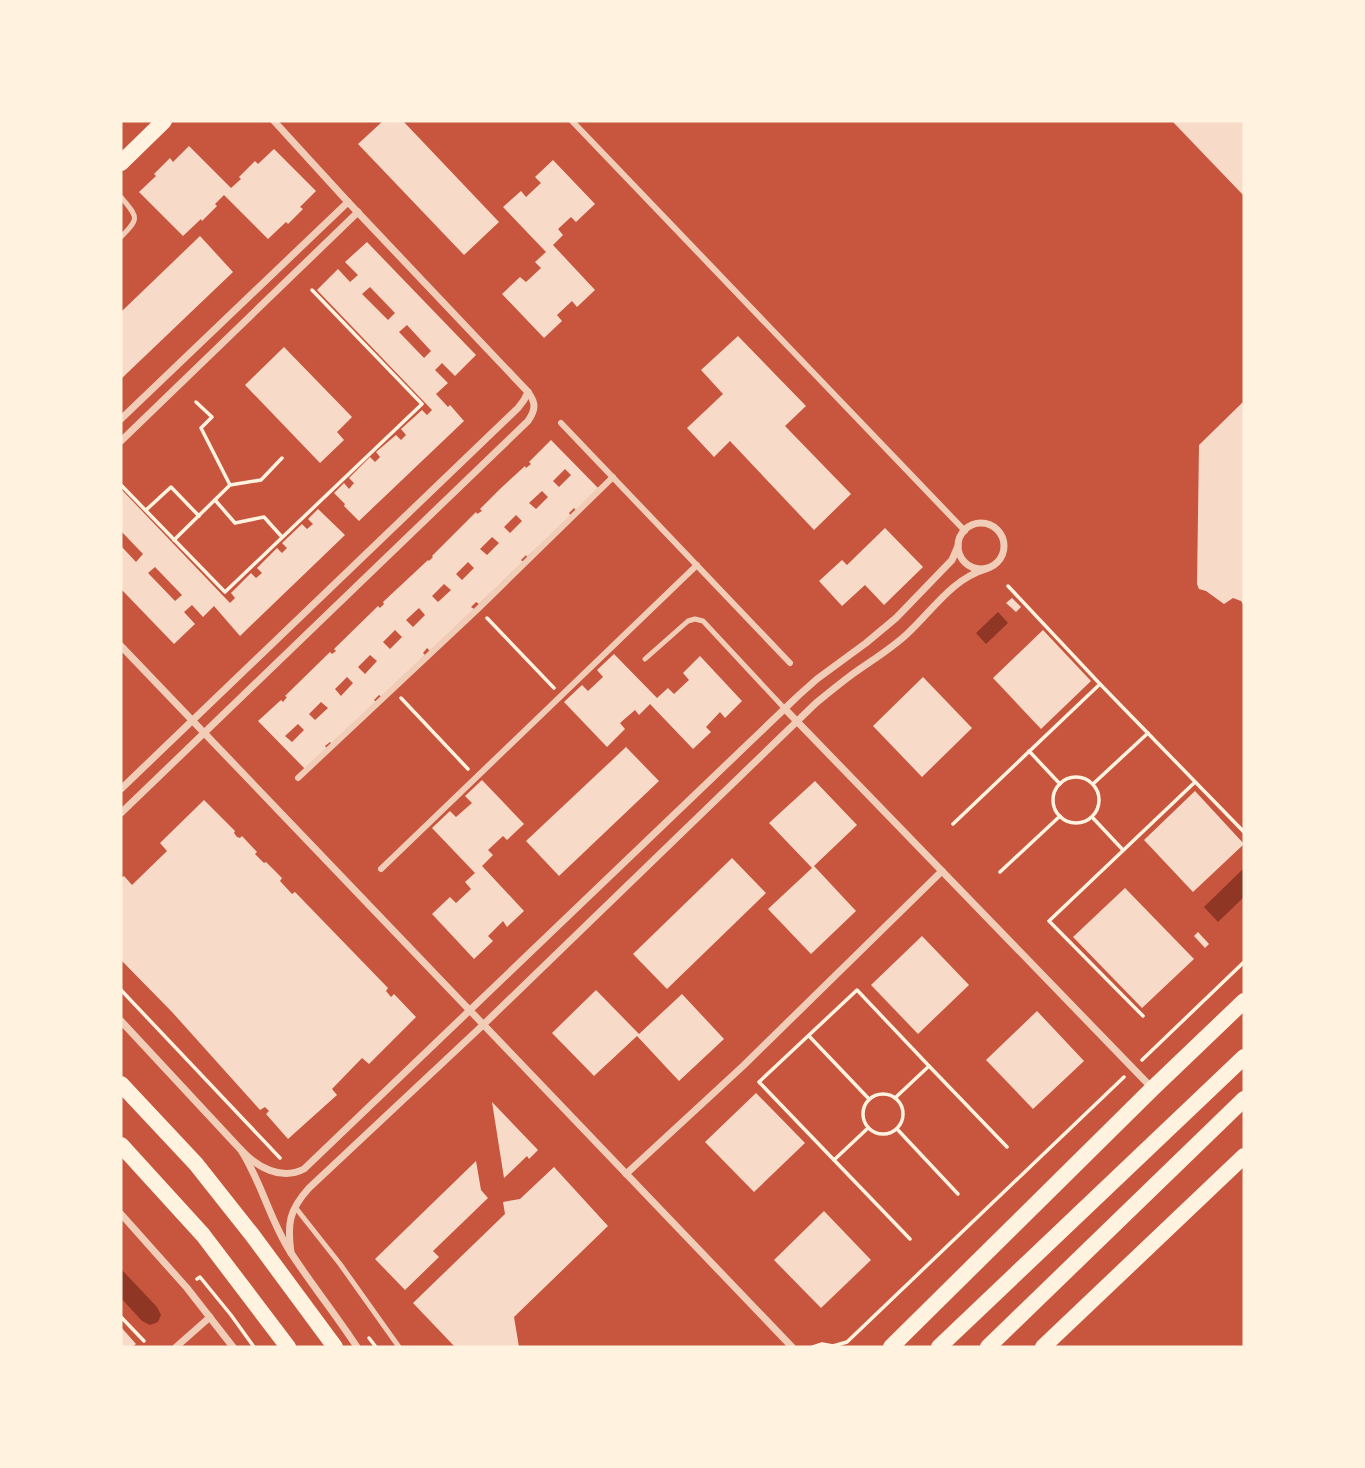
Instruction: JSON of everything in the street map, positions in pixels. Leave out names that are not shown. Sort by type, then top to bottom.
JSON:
[{"type":"main road","points":[[121,163],[164,121]]},
{"type":"main road","points":[[891,1347],[1244,1001]]},
{"type":"main road","points":[[939,1347],[1244,1057]]},
{"type":"main road","points":[[121,1084],[204,1173],[335,1347]]},
{"type":"main road","points":[[988,1347],[1244,1099]]},
{"type":"main road","points":[[121,1145],[204,1235],[288,1347]]},
{"type":"main road","points":[[1043,1347],[1244,1156]]},
{"type":"street","points":[[121,813],[528,421],[534,412],[534,401],[528,391],[274,121]]},
{"type":"street","points":[[572,121],[965,531]]},
{"type":"street","points":[[121,419],[348,202]]},
{"type":"street","points":[[121,441],[358,212]]},
{"type":"street","points":[[121,789],[518,408],[528,391]]},
{"type":"street","points":[[561,424],[790,663]]},
{"type":"street","points":[[298,778],[478,609],[613,477]]},
{"type":"street","points":[[121,1021],[259,1166],[284,1174],[304,1169],[817,679],[897,618],[952,560],[965,531],[972,525],[984,523],[996,528],[1004,538],[1004,551],[998,562],[967,576],[955,585],[908,634],[830,692],[797,721],[483,1025],[309,1188],[290,1218],[288,1233],[291,1253]]},
{"type":"street","points":[[958,546],[960,556],[967,564],[986,569]]},
{"type":"street","points":[[381,869],[697,565]]},
{"type":"street","points":[[121,646],[792,1347]]},
{"type":"street","points":[[785,709],[1152,1089]]},
{"type":"street","points":[[626,1174],[751,1058],[942,871]]},
{"type":"street","points":[[241,1150],[251,1166],[275,1225],[291,1253],[357,1347]]},
{"type":"street","points":[[121,1213],[187,1287],[233,1347]]},
{"type":"street","points":[[176,1347],[210,1317]]},
{"type":"lane","points":[[121,197],[135,217],[121,237]]},
{"type":"lane","points":[[645,659],[688,621],[702,621],[785,709]]},
{"type":"lane","points":[[295,1207],[340,1264],[399,1347]]},
{"type":"path","points":[[121,485],[225,592],[422,404],[312,290]]},
{"type":"path","points":[[196,402],[212,418],[201,428],[230,485]]},
{"type":"path","points":[[174,540],[230,485],[261,480],[282,458]]},
{"type":"path","points":[[146,510],[171,487],[199,516]]},
{"type":"path","points":[[215,500],[235,523],[264,517],[282,537]]},
{"type":"path","points":[[1008,586],[1244,832]]},
{"type":"path","points":[[478,609],[562,696]]},
{"type":"path","points":[[953,824],[1100,684]]},
{"type":"path","points":[[392,689],[476,778]]},
{"type":"path","points":[[1093,784],[1148,733]]},
{"type":"path","points":[[1029,751],[1060,784]]},
{"type":"path","points":[[1073,777],[1080,777],[1093,784],[1099,805],[1092,817],[1077,823],[1069,822],[1060,816],[1053,798],[1060,784],[1073,777]]},
{"type":"path","points":[[1143,1016],[1049,921],[1195,782]]},
{"type":"path","points":[[1000,872],[1060,816]]},
{"type":"path","points":[[1092,817],[1123,849]]},
{"type":"path","points":[[1140,1061],[1244,962]]},
{"type":"path","points":[[121,990],[280,1157]]},
{"type":"path","points":[[910,1239],[759,1082],[857,990],[1007,1147]]},
{"type":"path","points":[[809,1036],[869,1099]]},
{"type":"path","points":[[895,1097],[929,1066]]},
{"type":"path","points":[[813,1347],[847,1342],[1125,1076]]},
{"type":"path","points":[[882,1093],[895,1097],[904,1116],[897,1129],[879,1134],[868,1128],[862,1116],[869,1099],[882,1093]]},
{"type":"path","points":[[833,1161],[868,1128]]},
{"type":"path","points":[[897,1129],[958,1194]]},
{"type":"path","points":[[187,1287],[200,1277],[254,1347]]},
{"type":"path","points":[[121,1317],[144,1341]]},
{"type":"shaded area","points":[[998,612],[1008,623],[986,644],[976,633]]},
{"type":"shaded area","points":[[1244,868],[1244,897],[1218,922],[1204,907]]},
{"type":"shaded area","points":[[121,1269],[157,1307],[161,1315],[158,1322],[150,1325],[142,1321],[121,1298]]},
{"type":"building","points":[[383,121],[403,121],[499,222],[464,255],[358,144]]},
{"type":"building","points":[[1172,121],[1244,121],[1244,196]]},
{"type":"building","points":[[189,146],[231,188],[255,161],[258,164],[274,149],[316,191],[288,224],[286,222],[268,239],[224,195],[202,221],[201,219],[183,236],[139,192],[170,158],[173,162]]},
{"type":"building","points":[[553,160],[595,204],[576,222],[571,217],[558,229],[563,235],[553,245],[595,290],[577,307],[572,301],[557,315],[562,321],[544,338],[502,294],[520,277],[526,282],[541,268],[535,262],[546,252],[503,207],[521,191],[526,197],[541,183],[535,177]]},
{"type":"building","points":[[200,236],[233,272],[121,379],[121,312]]},
{"type":"building","points":[[367,242],[476,355],[455,376],[442,363],[435,370],[448,383],[436,394],[464,421],[359,521],[334,493],[344,483],[349,489],[354,483],[349,478],[370,457],[375,462],[380,457],[376,452],[396,435],[401,440],[406,435],[401,429],[422,410],[427,415],[432,410],[317,290],[338,269],[350,282],[358,275],[345,262]],"holes":[[[370,287],[395,313],[388,320],[362,294]],[[407,325],[431,351],[424,358],[399,332]]]},
{"type":"building","points":[[738,336],[806,406],[785,426],[851,494],[814,530],[730,441],[714,457],[687,428],[723,394],[701,370]]},
{"type":"building","points":[[284,347],[352,417],[337,432],[344,440],[320,463],[245,385]]},
{"type":"building","points":[[1244,401],[1244,606],[1241,601],[1233,598],[1224,604],[1199,589],[1197,584],[1199,445]]},
{"type":"building","points":[[551,440],[599,489],[577,511],[574,508],[569,513],[571,516],[527,557],[526,555],[521,560],[523,562],[479,604],[476,602],[471,607],[474,609],[430,651],[427,648],[423,653],[425,655],[382,697],[379,695],[374,700],[376,702],[332,744],[330,742],[325,746],[327,749],[306,770],[258,721],[281,700],[283,702],[287,697],[285,696],[330,652],[332,654],[336,651],[334,649],[429,561],[476,512],[477,514],[482,511],[480,509],[501,488],[525,466],[526,468],[531,464],[529,462]],"holes":[[[565,469],[571,475],[559,487],[553,481]],[[542,491],[548,497],[536,509],[529,503]],[[516,515],[522,521],[510,533],[504,527]],[[492,537],[499,543],[487,555],[480,549]],[[468,562],[474,568],[462,580],[456,574]],[[444,584],[451,590],[438,602],[432,596]],[[419,608],[425,615],[413,627],[406,620]],[[395,630],[402,637],[390,649],[383,642]],[[370,655],[377,661],[365,674],[358,667]],[[347,677],[353,683],[341,696],[335,689]],[[321,702],[328,708],[315,720],[309,714]],[[298,724],[304,730],[292,742],[285,736]]]},
{"type":"building","points":[[121,489],[230,603],[235,598],[231,593],[251,573],[256,578],[262,573],[257,568],[277,548],[282,553],[287,548],[282,543],[302,524],[307,529],[313,524],[308,519],[318,509],[345,535],[240,636],[214,606],[203,617],[192,605],[184,612],[195,624],[174,644],[121,589],[121,546],[136,562],[143,554],[121,531]],"holes":[[[155,567],[182,595],[175,601],[148,573]]]},
{"type":"building","points":[[885,528],[923,567],[884,605],[865,585],[842,606],[819,581],[842,560],[847,565]]},
{"type":"building","points":[[1012,598],[1021,607],[1016,612],[1006,603]]},
{"type":"building","points":[[1043,630],[1091,681],[1041,729],[993,678]]},
{"type":"building","points":[[614,654],[657,698],[668,688],[674,694],[689,680],[683,673],[700,656],[742,701],[725,718],[720,712],[706,727],[711,732],[693,749],[650,704],[639,715],[635,710],[620,723],[625,729],[607,747],[564,702],[582,685],[588,691],[603,677],[597,670]]},
{"type":"building","points":[[923,677],[972,728],[922,777],[873,726]]},
{"type":"building","points":[[626,747],[659,781],[559,876],[526,841]]},
{"type":"building","points":[[482,780],[524,824],[507,840],[503,836],[488,850],[493,855],[482,866],[524,911],[507,927],[503,921],[488,936],[493,941],[474,959],[432,914],[450,897],[456,903],[471,889],[465,882],[475,873],[432,828],[450,811],[456,817],[472,803],[465,796]]},
{"type":"building","points":[[815,781],[857,825],[814,866],[856,911],[811,954],[768,909],[812,868],[769,823]]},
{"type":"building","points":[[1195,791],[1244,844],[1193,892],[1144,840]]},
{"type":"building","points":[[204,800],[235,831],[237,837],[242,836],[257,852],[255,854],[282,878],[280,881],[292,894],[295,892],[388,988],[386,991],[391,997],[394,994],[416,1017],[369,1064],[362,1058],[332,1089],[337,1095],[288,1139],[266,1114],[269,1111],[265,1107],[260,1110],[172,1012],[121,962],[121,878],[124,876],[132,885],[167,851],[160,843]]},
{"type":"building","points":[[732,858],[766,893],[667,989],[633,954]]},
{"type":"building","points":[[1125,888],[1194,959],[1142,1008],[1073,937]]},
{"type":"building","points":[[1198,932],[1209,944],[1205,948],[1194,936]]},
{"type":"building","points":[[922,936],[969,985],[918,1034],[871,985]]},
{"type":"building","points":[[596,990],[639,1034],[682,994],[724,1039],[679,1081],[637,1036],[594,1076],[552,1033]]},
{"type":"building","points":[[1037,1011],[1084,1061],[1033,1109],[986,1060]]},
{"type":"building","points":[[756,1093],[805,1143],[754,1192],[705,1142]]},
{"type":"building","points":[[492,1102],[538,1150],[529,1159],[527,1156],[504,1178]]},
{"type":"building","points":[[476,1161],[481,1190],[488,1198],[433,1251],[439,1257],[405,1290],[375,1259]]},
{"type":"building","points":[[554,1167],[608,1226],[514,1317],[519,1347],[455,1347],[413,1303],[505,1214],[503,1202],[520,1199]]},
{"type":"building","points":[[824,1211],[871,1260],[821,1308],[774,1260]]},
{"type":"building","points":[[121,1327],[136,1344],[132,1347],[121,1347]]}]
